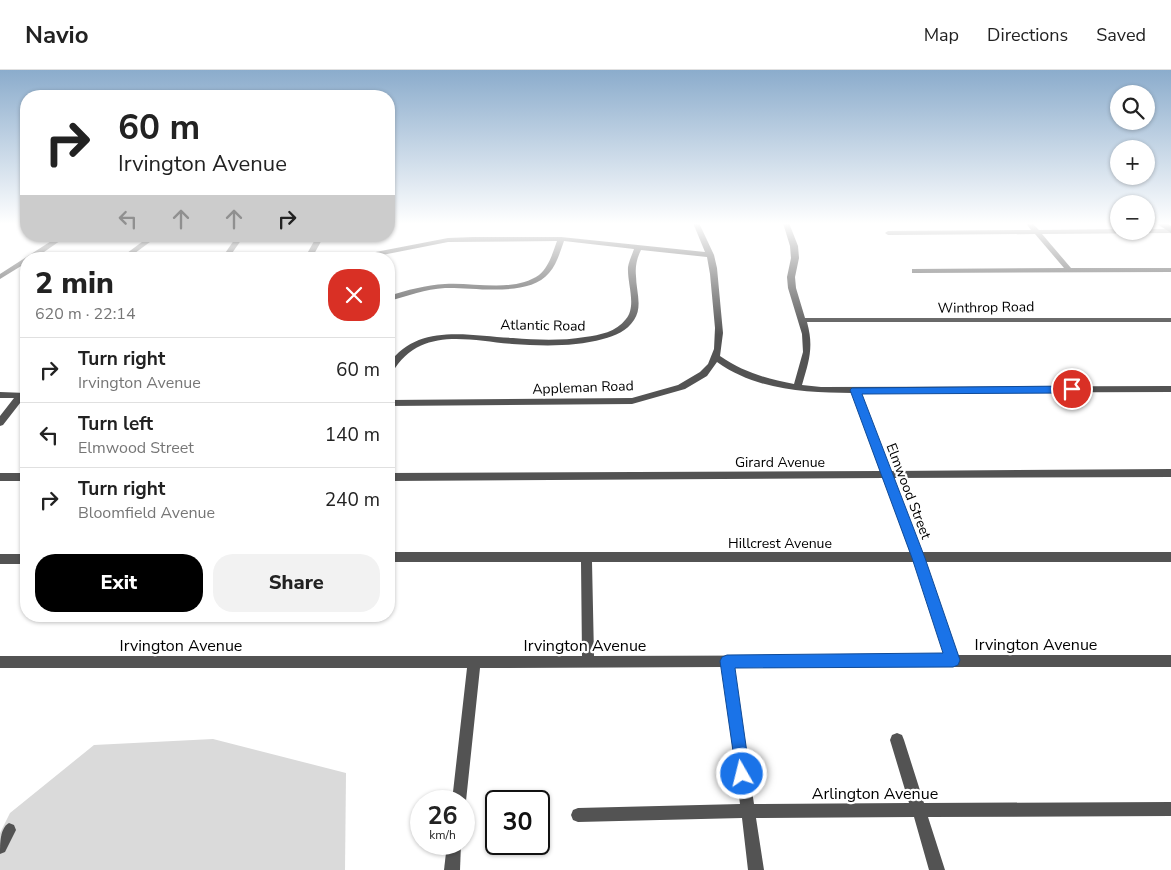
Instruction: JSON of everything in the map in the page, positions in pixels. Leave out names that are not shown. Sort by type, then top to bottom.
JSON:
[{"type":"street","points":[[395,297],[413,291],[442,286],[508,286],[530,281],[543,275],[553,260]]},
{"type":"street","name":"Atlantic Road","points":[[395,362],[406,350],[426,340],[449,335],[534,341],[586,341],[608,336],[624,327],[635,312],[632,272],[635,260]]},
{"type":"street","points":[[711,260],[719,326],[716,356],[726,365],[741,372],[778,384],[797,388],[855,390],[1171,389]]},
{"type":"street","points":[[795,260],[791,277],[792,288],[806,334],[806,352],[797,388]]},
{"type":"street","points":[[1061,260],[1069,270]]},
{"type":"street","points":[[0,277],[20,264]]},
{"type":"street","points":[[915,271],[1171,270]]},
{"type":"street","name":"Winthrop Road","points":[[802,320],[1171,320]]},
{"type":"street","name":"Appleman Road","points":[[395,403],[632,401],[664,394],[682,387],[699,377],[710,367],[716,356]]},
{"type":"street","name":"Elmwood Street","points":[[855,390],[918,558],[953,660]]},
{"type":"street","points":[[0,395],[20,395]]},
{"type":"street","points":[[0,423],[20,400]]},
{"type":"street","name":"Girard Avenue","points":[[395,477],[1171,473]]},
{"type":"street","points":[[0,477],[20,477]]},
{"type":"street","name":"Hillcrest Avenue","points":[[395,557],[1171,557]]},
{"type":"street","points":[[586,557],[588,660]]},
{"type":"street","points":[[0,559],[20,559]]},
{"type":"street","points":[[727,661],[756,870]]},
{"type":"street","name":"Irvington Avenue","points":[[0,662],[1171,661]]},
{"type":"street","points":[[460,790],[474,662]]},
{"type":"street","points":[[897,740],[937,870]]},
{"type":"street","name":"Arlington Avenue","points":[[578,815],[747,811],[1171,810]]},
{"type":"street","points":[[0,846],[9,830]]},
{"type":"street","points":[[452,870],[453,855]]},
{"type":"shaded area","points":[[213,739],[346,773],[345,870],[0,870],[0,833],[10,813],[94,745]]},
{"type":"route","points":[[742,774],[727,661],[953,660],[918,558],[855,390],[1072,389]]}]
